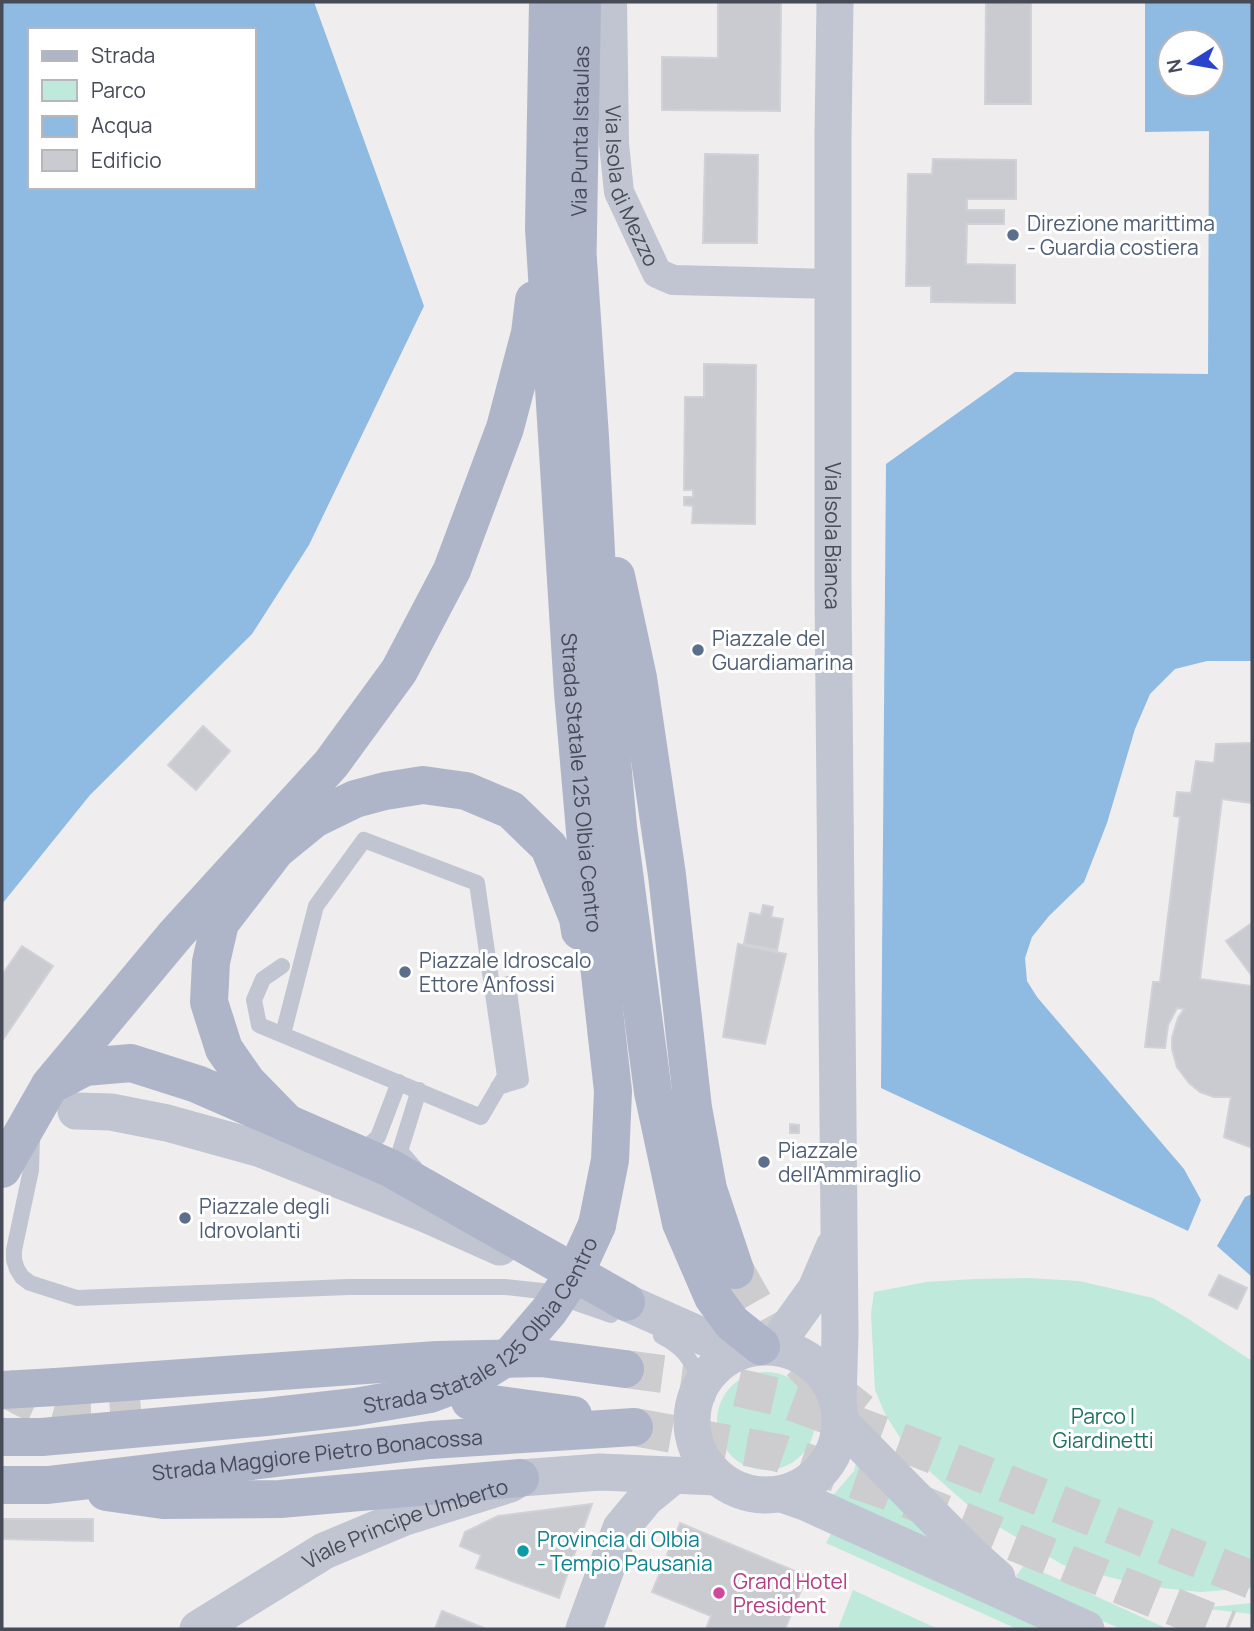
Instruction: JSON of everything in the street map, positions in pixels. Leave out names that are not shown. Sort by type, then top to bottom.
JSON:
[{"type":"main road","name":"Via Punta Istaulas","points":[[544,228],[548,2]]},
{"type":"main road","name":"Via Punta Istaulas","points":[[578,260],[582,2]]},
{"type":"main road","name":"Strada Statale 125 Olbia Centro","points":[[2,1437],[67,1435],[266,1417],[355,1407],[430,1394],[474,1378],[512,1354],[549,1311],[576,1271],[597,1225],[610,1160],[613,1091],[587,853],[573,692],[544,228]]},
{"type":"main road","points":[[2,1169],[53,1104],[176,934],[331,764],[399,671],[452,570],[505,428],[530,333],[544,228]]},
{"type":"main road","name":"Strada Statale 125 Olbia Centro","points":[[564,543],[578,260]]},
{"type":"main road","points":[[578,260],[600,629],[618,827],[653,1092],[681,1223],[713,1297],[732,1323],[758,1348]]},
{"type":"main road","points":[[590,437],[611,555],[638,678],[667,875],[693,1108],[708,1189],[735,1270]]},
{"type":"main road","points":[[287,1122],[247,1082],[223,1049],[209,1002],[211,962],[220,923],[276,849],[314,819],[355,799],[423,785],[466,791],[511,810],[549,847],[578,918],[613,1091]]},
{"type":"main road","points":[[53,1104],[85,1068],[131,1063],[197,1084],[390,1168],[633,1317]]},
{"type":"main road","points":[[2,1390],[437,1360],[541,1359],[625,1369]]},
{"type":"main road","name":"Strada Maggiore Pietro Bonacossa","points":[[2,1485],[48,1485],[430,1440],[634,1427],[553,1411],[470,1401]]},
{"type":"main road","points":[[48,1485],[163,1500],[280,1499],[520,1478]]},
{"type":"street","name":"Via Isola di Mezzo","points":[[612,2],[614,144],[619,192],[657,273],[673,280],[833,284]]},
{"type":"street","name":"Via Isola Bianca","points":[[835,2],[833,598],[840,1411]]},
{"type":"street","points":[[53,1104],[167,1123],[261,1149],[426,1214],[633,1317],[758,1348],[796,1352],[814,1364],[829,1380],[840,1411],[972,1556],[1024,1602]]},
{"type":"street","name":"Via Isola Bianca","points":[[758,1348],[817,1289],[838,1237]]},
{"type":"street","points":[[758,1348],[718,1364],[703,1382],[695,1398],[692,1432],[705,1464],[717,1477],[737,1490],[759,1496],[782,1494],[805,1485],[824,1469],[836,1447],[840,1411]]},
{"type":"street","points":[[600,1472],[612,1484],[617,1496],[621,1528]]},
{"type":"street","name":"Viale Principe Umberto","points":[[198,1629],[324,1551],[405,1517],[510,1484],[520,1478],[600,1472],[717,1477]]},
{"type":"street","points":[[584,1629],[621,1528],[646,1497],[673,1476]]},
{"type":"street","points":[[782,1494],[1086,1629]]},
{"type":"lane","points":[[282,966],[263,979],[254,1000],[259,1025],[481,1117],[505,1076],[477,883],[364,840],[316,906],[283,1034]]},
{"type":"lane","points":[[498,1087],[522,1080],[508,984]]},
{"type":"lane","points":[[358,1154],[378,1137],[399,1082]]},
{"type":"lane","points":[[419,1090],[400,1151],[433,1192]]},
{"type":"lane","points":[[53,1104],[31,1170],[15,1250],[17,1269],[30,1283],[77,1298],[348,1287],[505,1287],[542,1291],[603,1311],[633,1317],[688,1354],[703,1382]]},
{"type":"green space","name":"Parco I Giardinetti","points":[[1028,1278],[1079,1281],[1153,1298],[1252,1361],[1252,1588],[1200,1592],[1144,1586],[1063,1565],[979,1515],[911,1455],[885,1414],[875,1390],[871,1314],[874,1292],[926,1282]]},
{"type":"green space","points":[[766,1372],[785,1376],[801,1386],[811,1402],[815,1421],[811,1440],[801,1456],[785,1466],[766,1470],[747,1466],[731,1456],[721,1440],[717,1421],[721,1402],[731,1386],[747,1376]]},
{"type":"green space","points":[[859,1453],[966,1567],[824,1501],[836,1492],[854,1471]]},
{"type":"green space","points":[[833,1530],[1051,1629],[1017,1629],[826,1543]]},
{"type":"green space","points":[[1025,1564],[1168,1629],[1121,1629],[1039,1593],[1016,1576]]},
{"type":"green space","points":[[853,1590],[938,1629],[838,1629]]},
{"type":"green space","points":[[1252,1603],[1252,1614],[1200,1608]]},
{"type":"water","points":[[2,2],[314,2],[424,306],[309,545],[252,634],[90,795],[2,904]]},
{"type":"water","points":[[1145,2],[1252,2],[1252,661],[1207,661],[1175,669],[1150,694],[1135,729],[1107,823],[1084,882],[1032,937],[1025,958],[1027,981],[1037,997],[1184,1169],[1201,1200],[1188,1231],[881,1088],[886,464],[1015,372],[1208,374],[1209,131],[1145,132]]},
{"type":"water","points":[[1252,1194],[1252,1277],[1217,1246],[1245,1197]]},
{"type":"building","points":[[718,2],[781,2],[780,111],[662,110],[662,57],[718,58]]},
{"type":"building","points":[[986,2],[1031,3],[1031,104],[985,104]]},
{"type":"building","points":[[705,154],[758,155],[757,243],[703,243]]},
{"type":"building","points":[[933,159],[1016,160],[1016,199],[967,199],[967,210],[1004,210],[1004,224],[967,224],[966,264],[1015,265],[1015,303],[931,302],[931,286],[906,286],[908,174],[932,174]]},
{"type":"building","points":[[704,364],[756,365],[755,524],[692,523],[693,506],[684,505],[684,497],[693,497],[693,490],[684,490],[685,397],[704,397]]},
{"type":"building","points":[[203,726],[230,751],[196,790],[168,765]]},
{"type":"building","points":[[1250,743],[1252,803],[1222,799],[1200,979],[1252,986],[1252,1148],[1224,1137],[1231,1097],[1214,1097],[1200,1092],[1177,1067],[1172,1038],[1178,1018],[1184,1009],[1177,1008],[1168,1025],[1165,1048],[1145,1047],[1153,982],[1160,982],[1180,817],[1174,816],[1177,792],[1191,793],[1196,761],[1214,763],[1216,744]]},
{"type":"building","points":[[763,905],[773,907],[771,917],[783,919],[777,950],[744,944],[750,913],[761,915]]},
{"type":"building","points":[[1252,923],[1252,976],[1226,941]]},
{"type":"building","points":[[738,944],[786,954],[765,1044],[723,1037]]},
{"type":"building","points":[[22,946],[53,966],[2,1041],[2,975]]},
{"type":"building","points":[[790,1124],[799,1125],[799,1133],[790,1133]]},
{"type":"building","points":[[1219,1275],[1247,1288],[1237,1309],[1209,1295]]},
{"type":"building","name":"Provincia di Olbia - Tempio Pausania","points":[[592,1504],[559,1598],[476,1568],[481,1555],[460,1546],[465,1532],[498,1516]]},
{"type":"building","points":[[2,1519],[93,1519],[93,1541],[2,1539]]},
{"type":"building","points":[[680,1523],[807,1576],[785,1629],[706,1629],[711,1616],[652,1592]]},
{"type":"building","points":[[442,1611],[486,1629],[435,1629]]},
{"type":"tunnel","points":[[735,1270],[767,1327],[809,1371],[861,1412]]},
{"type":"tunnel","points":[[625,1369],[700,1379],[779,1397],[1252,1580]]},
{"type":"tunnel","points":[[2,1386],[36,1404],[67,1413],[99,1414],[141,1410]]},
{"type":"tunnel","points":[[634,1427],[779,1453],[888,1491],[1229,1629]]},
{"type":"place","name":"Direzione marittima - Guardia costiera","points":[[1013,235]]},
{"type":"place","name":"Piazzale del Guardiamarina","points":[[698,650]]},
{"type":"place","name":"Piazzale Idroscalo Ettore Anfossi","points":[[405,972]]},
{"type":"place","name":"Piazzale dell'Ammiraglio","points":[[764,1162]]},
{"type":"place","name":"Piazzale degli Idrovolanti","points":[[185,1218]]},
{"type":"place","name":"Provincia di Olbia - Tempio Pausania","points":[[523,1551]]},
{"type":"place","name":"Grand Hotel President","points":[[719,1593]]}]
